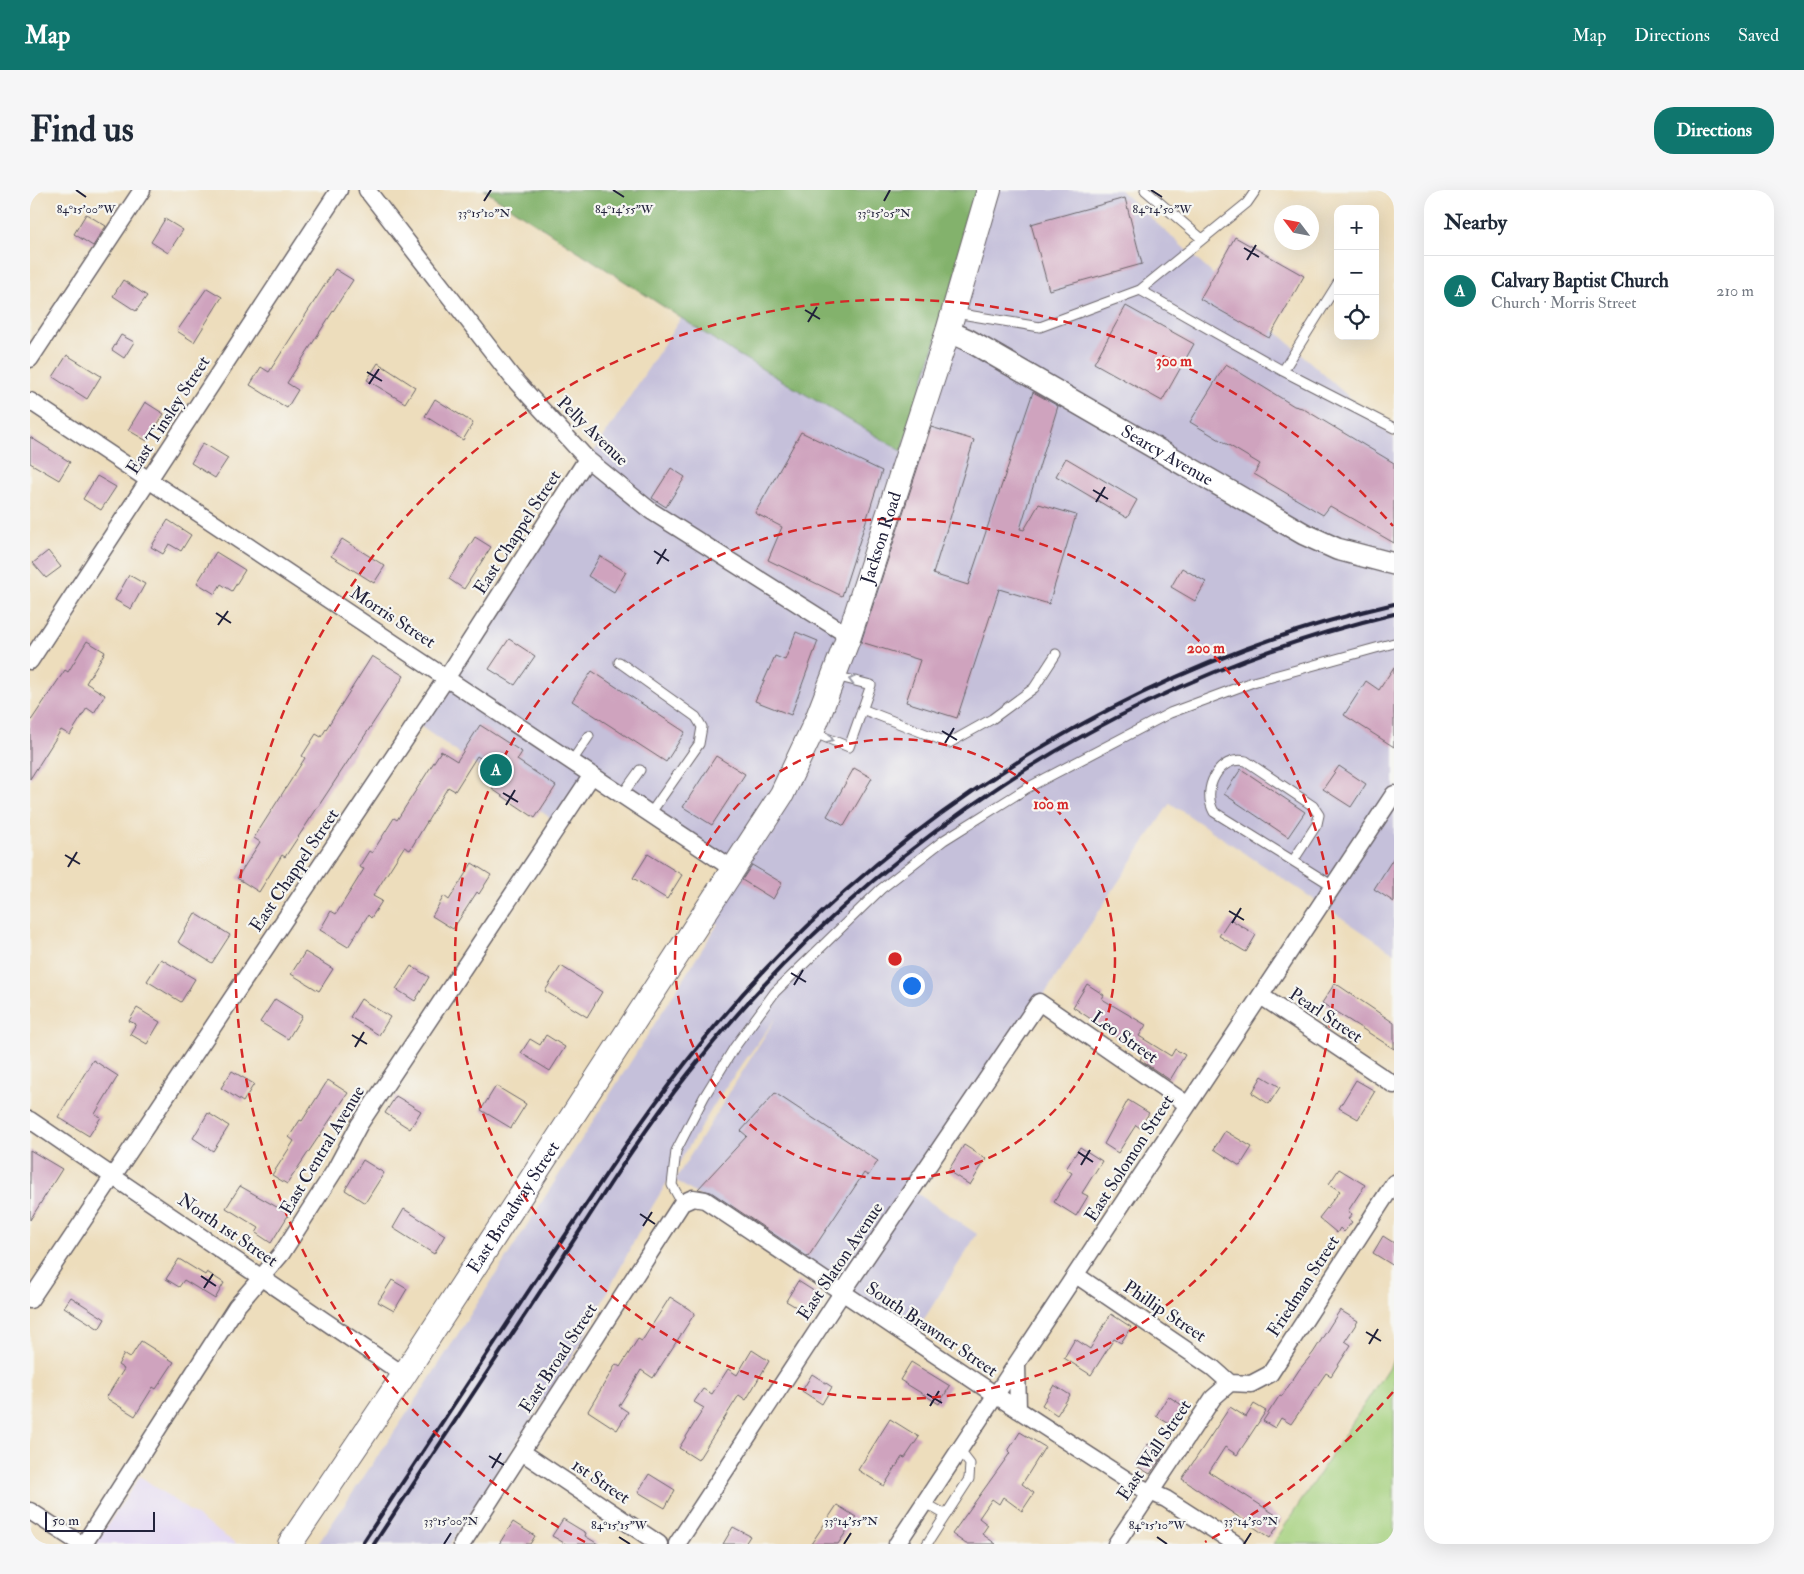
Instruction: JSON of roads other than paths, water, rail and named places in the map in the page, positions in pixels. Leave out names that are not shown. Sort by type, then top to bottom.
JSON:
[{"type":"main road","name":"Jackson Road","points":[[733,869],[782,794],[811,732],[834,676],[849,636],[951,322],[989,190]]},
{"type":"main road","name":"East Broadway Street","points":[[290,1544],[404,1374],[733,869]]},
{"type":"street","points":[[30,359],[142,190]]},
{"type":"street","name":"East Tinsley Street","points":[[30,660],[339,190]]},
{"type":"street","name":"Pelly Avenue","points":[[367,190],[512,377],[588,459],[651,511],[849,636]]},
{"type":"street","name":"Searcy Avenue","points":[[951,322],[968,340],[1304,534],[1336,549],[1394,564]]},
{"type":"street","name":"Morris Street","points":[[30,401],[447,676],[733,869]]},
{"type":"street","name":"East Chappel Street","points":[[30,1300],[447,676],[588,459]]},
{"type":"street","name":"East Central Avenue","points":[[82,1544],[236,1308],[282,1253],[335,1170],[359,1125],[592,775]]},
{"type":"street","name":"East Solomon Street","points":[[897,1544],[997,1396],[1394,794]]},
{"type":"street","name":"Pearl Street","points":[[1261,996],[1394,1085]]},
{"type":"street","name":"Leo Street","points":[[1039,1002],[1188,1105]]},
{"type":"street","name":"East Slaton Avenue","points":[[676,1544],[842,1292],[1039,1002]]},
{"type":"street","name":"North 1st Street","points":[[30,1120],[404,1374]]},
{"type":"street","name":"Friedman Street","points":[[1230,1383],[1251,1384],[1270,1374],[1394,1184]]},
{"type":"street","name":"South Brawner Street","points":[[687,1200],[705,1200],[1018,1410],[1133,1484],[1166,1499],[1236,1544]]},
{"type":"street","name":"East Broad Street","points":[[462,1544],[687,1200]]},
{"type":"street","name":"Phillip Street","points":[[1076,1275],[1212,1368],[1230,1383]]},
{"type":"street","points":[[1017,1365],[1018,1410]]},
{"type":"street","name":"East Wall Street","points":[[1116,1544],[1213,1398],[1230,1383]]},
{"type":"street","name":"1st Street","points":[[522,1452],[659,1544]]},
{"type":"street","points":[[30,1511],[82,1544]]},
{"type":"lane","points":[[1145,190],[1202,239]]},
{"type":"lane","points":[[951,322],[1040,327],[1140,290],[1247,203],[1256,190]]},
{"type":"lane","points":[[1140,290],[1283,371],[1394,428]]},
{"type":"lane","points":[[1283,371],[1334,290]]},
{"type":"lane","points":[[687,1200],[672,1185],[676,1151],[704,1097],[734,1048],[775,992],[889,883],[944,840],[1027,788],[1170,713],[1253,682],[1394,643]]},
{"type":"lane","points":[[862,709],[949,743],[992,719],[1034,688],[1056,654]]},
{"type":"lane","points":[[619,662],[696,716],[702,727],[699,744],[650,814]]},
{"type":"lane","points":[[811,732],[849,747],[871,685],[834,676]]},
{"type":"lane","points":[[572,761],[589,736]]},
{"type":"lane","points":[[1293,861],[1317,824],[1319,815],[1313,806],[1246,761],[1236,759],[1226,763],[1217,773],[1209,788],[1208,802],[1214,812],[1333,886]]},
{"type":"lane","points":[[622,795],[640,770]]},
{"type":"lane","points":[[927,1544],[969,1479],[970,1464],[960,1450]]},
{"type":"lane","points":[[925,1502],[946,1515]]},
{"type":"railway","points":[[362,1544],[602,1180],[661,1095],[703,1041],[771,963],[846,891],[927,825],[1012,765],[1103,713],[1197,668],[1294,632],[1394,604]]},
{"type":"railway","points":[[374,1544],[655,1118],[688,1074],[757,992],[833,916],[915,847],[1002,784],[1094,729],[1191,682],[1291,644],[1394,614]]},
{"type":"place","name":"Calvary Baptist Church","points":[[496,770]]}]
